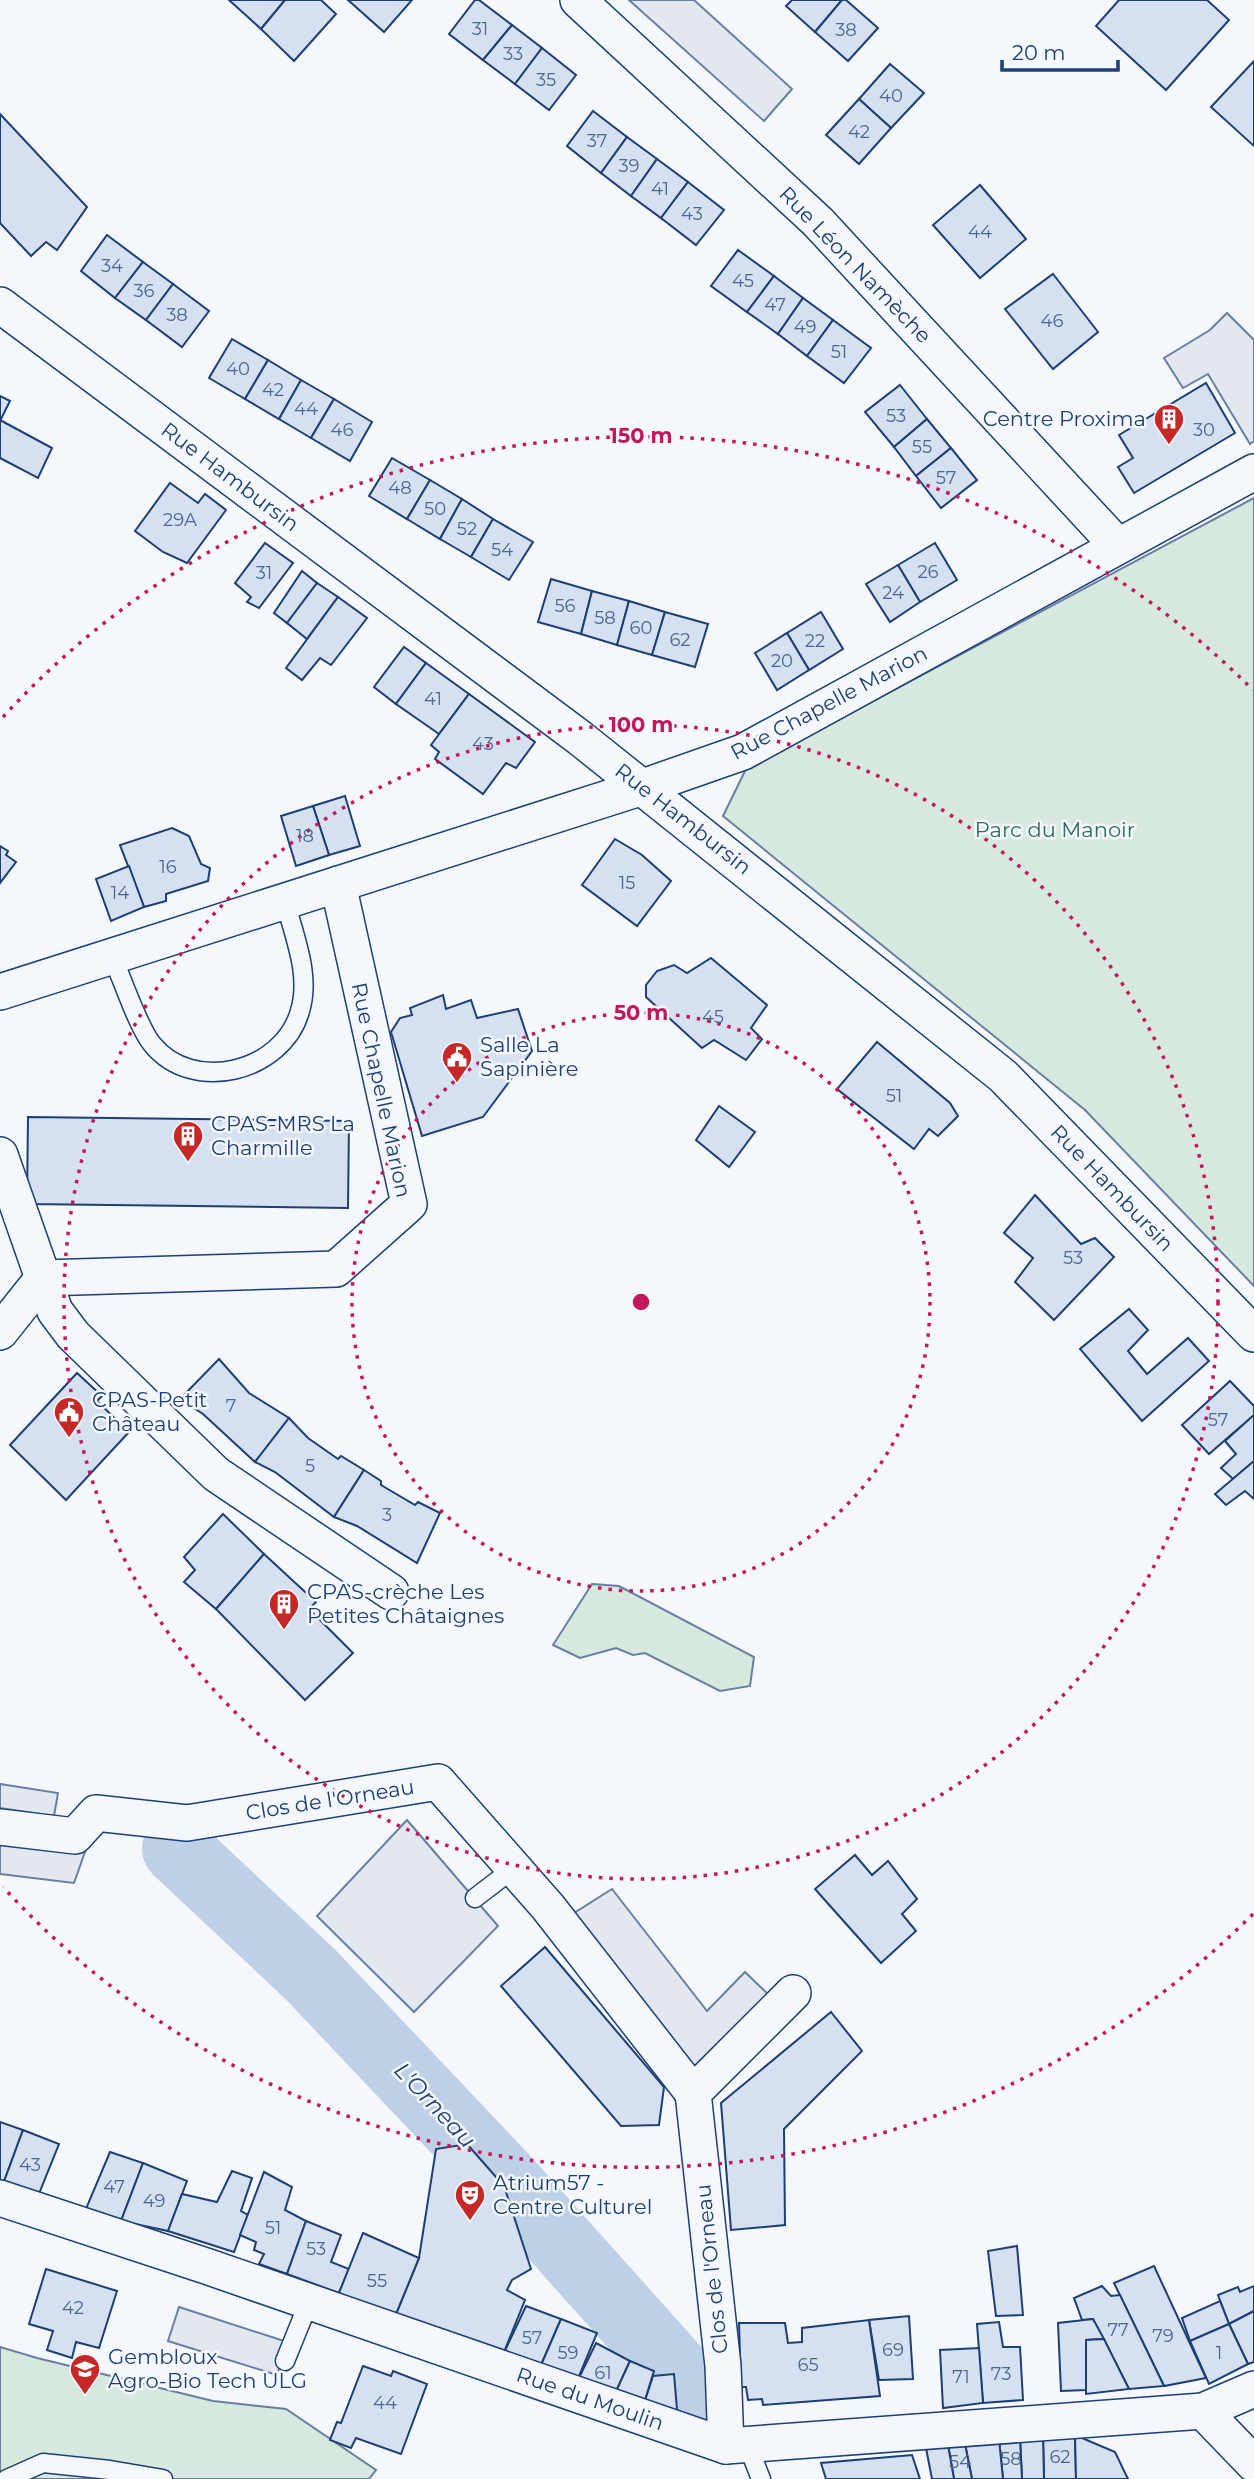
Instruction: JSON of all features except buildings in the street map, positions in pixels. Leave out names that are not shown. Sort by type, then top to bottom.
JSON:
[{"type":"street","name":"Rue Léon Namèche","points":[[578,0],[818,222],[1117,545]]},
{"type":"street","name":"Rue Hambursin","points":[[0,305],[643,787],[1003,1076],[1254,1334]]},
{"type":"street","name":"Rue Chapelle Marion","points":[[0,992],[643,787],[743,752],[1254,472]]},
{"type":"street","name":"Rue Chapelle Marion","points":[[43,1278],[336,1269],[409,1204],[338,884]]},
{"type":"street","points":[[0,1155],[55,1311],[73,1335],[216,1474],[391,1592]]},
{"type":"street","points":[[0,1332],[43,1278]]},
{"type":"street","name":"Clos de l'Orneau","points":[[0,1827],[75,1836],[96,1813],[187,1823],[438,1782],[548,1907],[693,2093],[723,2366],[737,2446]]},
{"type":"street","points":[[693,2093],[793,1993]]},
{"type":"street","name":"Rue du Moulin","points":[[0,2198],[737,2446],[1203,2411],[1254,2389]]},
{"type":"street","points":[[1203,2411],[1254,2464]]},
{"type":"lane","points":[[112,956],[152,1044],[167,1057],[194,1069],[217,1073],[255,1065],[276,1050],[294,1027],[304,991],[303,970],[285,901]]},
{"type":"lane","points":[[475,1898],[514,1868]]},
{"type":"lane","points":[[285,2361],[309,2302]]},
{"type":"lane","points":[[737,2446],[761,2479]]},
{"type":"lane","points":[[7,2479],[43,2463],[163,2479]]},
{"type":"green space","name":"Parc du Manoir","points":[[1254,498],[1254,1286],[1085,1110],[723,816],[746,769]]},
{"type":"green space","points":[[592,1584],[619,1586],[754,1657],[750,1686],[720,1691],[645,1653],[633,1655],[616,1648],[580,1658],[553,1645]]},
{"type":"green space","name":"Gembloux Agro-Bio Tech ULG","points":[[0,2347],[213,2401],[286,2409],[376,2470],[369,2479],[0,2479]]},
{"type":"shaded area","points":[[629,0],[694,0],[792,89],[764,121]]},
{"type":"shaded area","points":[[1227,313],[1254,340],[1254,441],[1250,444],[1208,374],[1183,388],[1164,358],[1210,330]]},
{"type":"shaded area","points":[[0,1784],[58,1793],[54,1816],[0,1808]]},
{"type":"shaded area","points":[[407,1820],[498,1926],[414,2012],[317,1916]]},
{"type":"shaded area","points":[[0,1839],[86,1849],[74,1883],[0,1874]]},
{"type":"shaded area","points":[[612,1889],[707,2011],[745,1972],[772,1998],[697,2074],[571,1915]]},
{"type":"shaded area","points":[[179,2307],[287,2342],[277,2375],[168,2341]]},
{"type":"waterway","name":"L'Orneau","points":[[177,1849],[312,1976],[505,2180],[684,2380],[687,2414]]},
{"type":"place","name":"Centre Proxima","points":[[1169,446]]},
{"type":"place","name":"Salle La Sapinière","points":[[457,1084]]},
{"type":"place","name":"CPAS-MRS La Charmille","points":[[188,1163]]},
{"type":"place","name":"CPAS-Petit Château","points":[[69,1439]]},
{"type":"place","name":"CPAS-crèche Les Petites Châtaignes","points":[[284,1631]]},
{"type":"place","name":"Atrium57 - Centre Culturel","points":[[470,2222]]},
{"type":"place","name":"Gembloux Agro-Bio Tech ULG","points":[[85,2396]]}]
